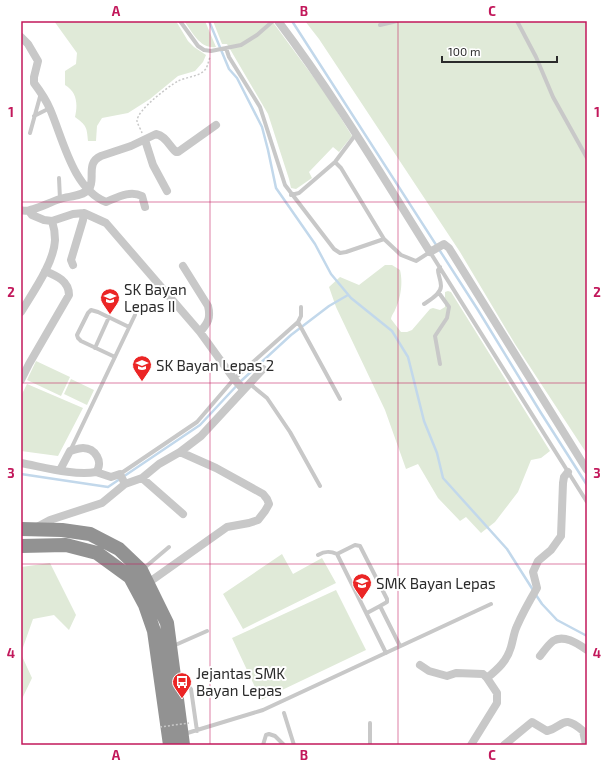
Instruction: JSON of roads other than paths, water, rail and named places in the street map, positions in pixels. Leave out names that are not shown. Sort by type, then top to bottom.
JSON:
[{"type":"highway","points":[[28,529],[62,530],[90,534],[118,549],[144,577],[167,623],[169,648],[184,734]]},
{"type":"highway","points":[[21,546],[66,545],[97,553],[130,578],[145,605],[154,631],[170,745]]},
{"type":"street","points":[[278,21],[305,56],[432,251],[442,245],[447,245],[587,469]]},
{"type":"street","points":[[21,37],[28,44],[38,61],[38,67],[34,76],[34,83],[50,108],[71,165],[88,190],[106,202],[120,195],[136,193],[142,196],[145,207]]},
{"type":"street","points":[[25,211],[60,199],[78,195],[88,190],[90,186],[91,170],[97,158],[131,146],[156,134],[160,134],[167,140],[176,152],[178,152],[216,125]]},
{"type":"street","points":[[145,140],[153,165],[167,191]]},
{"type":"street","points":[[25,211],[37,218],[52,221],[73,214],[84,213],[106,223],[200,332],[241,384]]},
{"type":"street","points":[[72,265],[71,260],[84,213]]},
{"type":"street","points":[[21,312],[48,266],[55,240],[55,231],[52,221]]},
{"type":"street","points":[[184,266],[208,306],[210,319],[209,323],[200,332]]},
{"type":"street","points":[[21,380],[69,295],[69,289],[64,282],[57,276],[45,271]]},
{"type":"street","points":[[21,463],[82,473],[96,472],[122,479],[142,478],[159,464],[180,452],[201,436],[241,384],[263,370]]},
{"type":"street","points":[[60,470],[70,451],[83,448],[96,454],[100,464],[96,472]]},
{"type":"street","points":[[144,577],[227,527],[258,520],[269,504],[267,499],[262,494],[216,468],[180,452]]},
{"type":"street","points":[[487,678],[499,668],[511,649],[516,628],[529,600],[537,588],[533,572],[538,561],[552,550],[561,536],[563,483],[564,477],[568,472]]},
{"type":"street","points":[[142,478],[183,514]]},
{"type":"street","points":[[28,529],[102,503],[122,479]]},
{"type":"street","points":[[540,656],[552,642],[557,639],[574,642],[587,650]]},
{"type":"street","points":[[420,665],[429,671],[447,676],[456,673],[483,674],[497,693],[497,703],[471,745]]},
{"type":"street","points":[[506,745],[532,722],[547,731],[561,723],[572,723],[583,731],[586,745]]},
{"type":"lane","points":[[180,21],[198,46],[204,50],[213,51],[241,45],[258,35],[273,21]]},
{"type":"lane","points":[[380,25],[397,21]]},
{"type":"lane","points":[[517,21],[536,57],[553,97],[587,158]]},
{"type":"lane","points":[[224,48],[260,107],[285,185],[291,195],[334,249],[340,253],[346,252],[384,239]]},
{"type":"lane","points":[[30,133],[41,92]]},
{"type":"lane","points":[[34,116],[50,108]]},
{"type":"lane","points":[[291,195],[299,193],[335,162],[356,134]]},
{"type":"lane","points":[[335,162],[341,168],[384,239],[401,255],[416,261],[432,251],[440,268],[484,335],[587,502]]},
{"type":"lane","points":[[59,178],[60,199]]},
{"type":"lane","points":[[424,304],[439,293],[441,287],[438,272],[440,268]]},
{"type":"lane","points":[[439,293],[449,307],[447,318],[435,336],[440,364]]},
{"type":"lane","points":[[301,307],[300,324],[340,399]]},
{"type":"lane","points":[[115,357],[81,341],[77,335],[91,310],[129,327]]},
{"type":"lane","points":[[70,451],[135,315]]},
{"type":"lane","points":[[95,348],[109,317]]},
{"type":"lane","points":[[122,479],[197,422],[241,384],[300,324]]},
{"type":"lane","points":[[241,384],[267,398],[290,432],[320,486]]},
{"type":"lane","points":[[318,555],[324,552],[337,554],[355,545],[360,546],[387,599],[387,602],[367,613]]},
{"type":"lane","points":[[144,577],[169,547]]},
{"type":"lane","points":[[337,554],[386,653]]},
{"type":"lane","points":[[184,734],[263,710],[491,604]]},
{"type":"lane","points":[[380,606],[400,646]]},
{"type":"lane","points":[[169,648],[207,631]]},
{"type":"lane","points":[[173,670],[191,689],[197,731]]},
{"type":"lane","points":[[284,714],[294,745]]},
{"type":"lane","points":[[370,723],[370,745]]},
{"type":"lane","points":[[263,745],[266,735],[269,734],[275,736],[284,745]]},
{"type":"waterway","points":[[209,21],[229,69],[237,78],[262,127],[276,188],[315,244],[331,274],[351,298],[392,331],[408,357],[424,421],[437,453],[443,478],[507,549],[533,590]]},
{"type":"waterway","points":[[292,21],[478,310],[587,485]]},
{"type":"waterway","points":[[21,474],[108,487],[200,425],[241,381],[291,335],[329,306],[348,295]]},
{"type":"waterway","points":[[536,595],[557,620],[587,636]]},
{"type":"place","name":"SK Bayan Lepas II","points":[[110,315]]},
{"type":"place","name":"SK Bayan Lepas 2","points":[[142,382]]},
{"type":"place","name":"SMK Bayan Lepas","points":[[362,600]]},
{"type":"place","name":"Jejantas SMK Bayan Lepas","points":[[182,699]]}]
